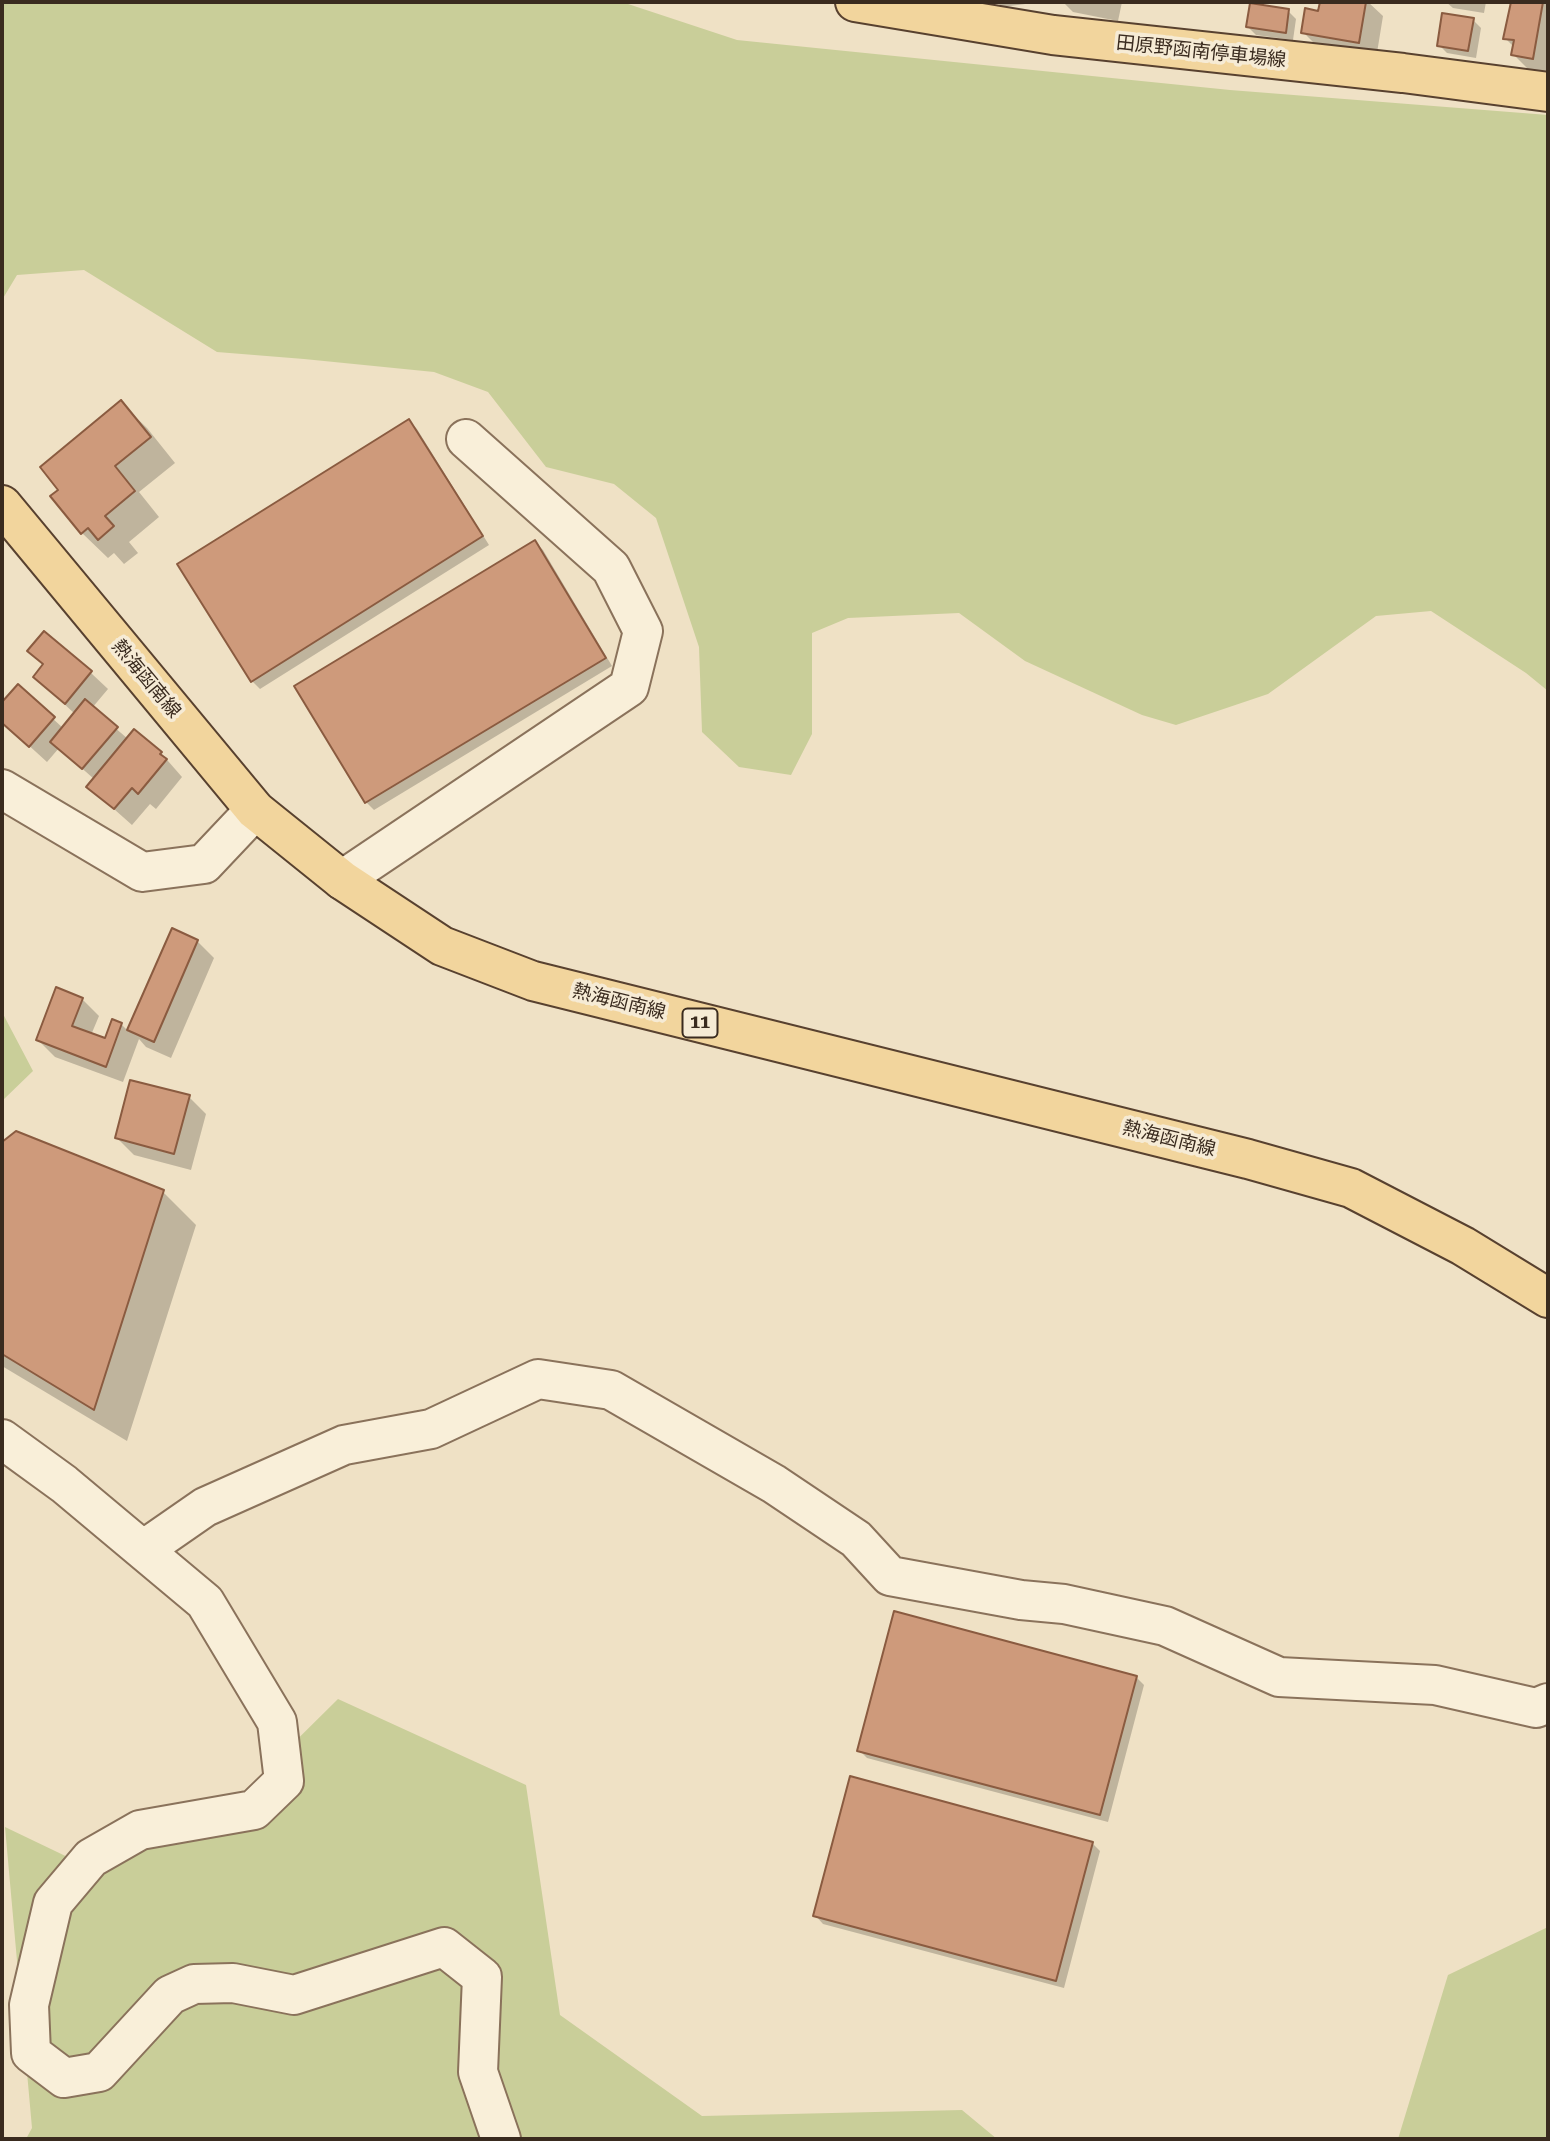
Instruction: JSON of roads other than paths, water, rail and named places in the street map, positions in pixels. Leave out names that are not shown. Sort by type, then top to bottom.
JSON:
[{"type":"main road","name":"田原野函南停車場線","points":[[855,2],[1053,35],[1403,73],[1548,92]]},
{"type":"main road","name":"熱海函南線","points":[[2,505],[255,810],[342,880],[442,946],[533,981],[1248,1159],[1351,1188],[1463,1245],[1548,1298]]},
{"type":"street","points":[[342,880],[629,687],[643,631],[611,568],[466,439]]},
{"type":"street","points":[[2,789],[142,872],[204,864],[255,810]]},
{"type":"street","points":[[143,1550],[205,1507],[344,1445],[431,1429],[538,1379],[611,1390],[774,1485],[856,1539],[890,1576],[1021,1600],[1064,1604],[1165,1626],[1279,1677],[1435,1685],[1536,1708],[1548,1703]]},
{"type":"street","points":[[2,1439],[64,1484],[205,1602],[277,1722],[284,1781],[254,1810],[140,1830],[91,1858],[53,1903],[29,2005],[31,2053],[64,2078],[99,2072],[170,1995],[194,1984],[233,1983],[294,1994],[444,1947],[482,1977],[478,2072],[502,2139]]}]
